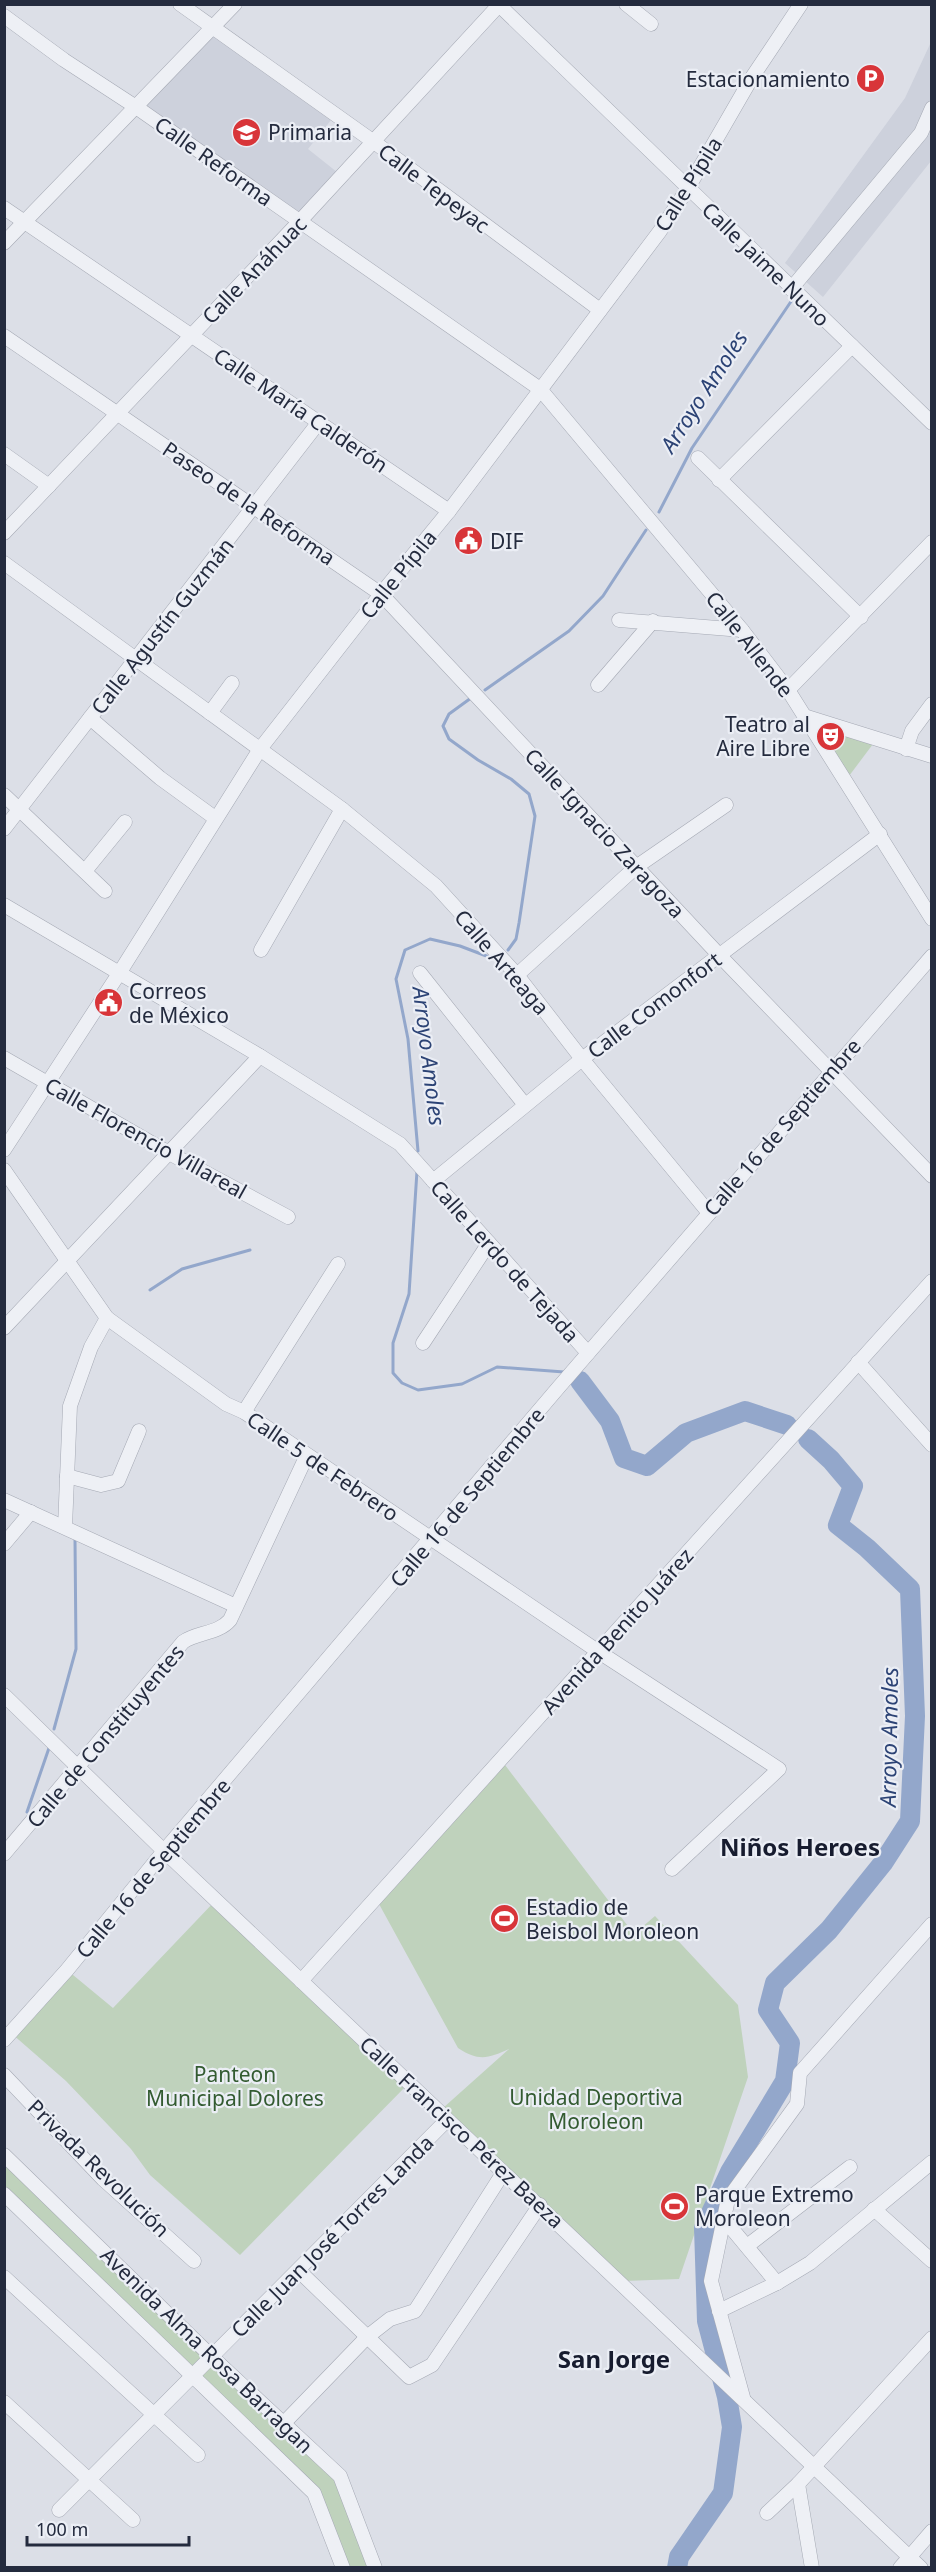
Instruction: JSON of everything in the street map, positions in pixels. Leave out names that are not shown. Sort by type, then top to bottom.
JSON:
[{"type":"street","name":"Calle Tepeyac","points":[[180,4],[374,142],[600,310]]},
{"type":"street","points":[[4,243],[236,4]]},
{"type":"street","name":"Calle Pípila","points":[[4,1150],[120,972],[260,749],[449,511],[660,231],[688,188],[751,79],[801,4]]},
{"type":"street","name":"Calle Jaime Nuno","points":[[499,5],[932,423]]},
{"type":"street","name":"Calle Anáhuac","points":[[4,533],[300,221],[499,5]]},
{"type":"street","points":[[634,7],[651,24]]},
{"type":"street","name":"Calle Reforma","points":[[4,16],[64,60],[136,107],[540,389]]},
{"type":"street","points":[[791,289],[926,133],[932,108]]},
{"type":"street","name":"Calle María Calderón","points":[[4,208],[449,511]]},
{"type":"street","name":"Paseo de la Reforma","points":[[4,336],[381,594]]},
{"type":"street","points":[[719,480],[852,346]]},
{"type":"street","name":"Calle Allende","points":[[540,389],[742,630],[788,690],[932,919]]},
{"type":"street","name":"Calle Agustín Guzmán","points":[[4,829],[319,422]]},
{"type":"street","points":[[4,454],[49,486]]},
{"type":"street","points":[[698,458],[861,617]]},
{"type":"street","points":[[788,690],[932,542]]},
{"type":"street","name":"Calle Arteaga","points":[[4,563],[342,809],[436,886],[516,975],[709,1213]]},
{"type":"street","name":"Calle Ignacio Zaragoza","points":[[381,594],[720,956],[932,1176]]},
{"type":"street","points":[[619,620],[742,630]]},
{"type":"street","points":[[598,685],[653,621]]},
{"type":"street","points":[[210,713],[232,683]]},
{"type":"street","points":[[906,749],[912,731],[932,704]]},
{"type":"street","points":[[807,717],[932,756]]},
{"type":"street","points":[[90,718],[160,778],[215,818]]},
{"type":"street","points":[[4,795],[105,891]]},
{"type":"street","points":[[516,975],[636,867],[726,805]]},
{"type":"street","points":[[261,950],[342,809]]},
{"type":"street","points":[[85,872],[125,822]]},
{"type":"street","name":"Calle Comonfort","points":[[433,1181],[582,1059],[880,834]]},
{"type":"street","points":[[4,905],[260,1056],[4,1328]]},
{"type":"street","name":"Calle 16 de Septiembre","points":[[4,2040],[67,1970],[164,1851],[588,1353],[932,956]]},
{"type":"street","points":[[420,973],[525,1105]]},
{"type":"street","name":"Calle Lerdo de Tejada","points":[[260,1056],[400,1144],[588,1353]]},
{"type":"street","name":"Calle Florencio Villareal","points":[[4,1058],[170,1153],[288,1217]]},
{"type":"street","name":"Calle 5 de Febrero","points":[[4,1170],[107,1318],[226,1404],[244,1412],[599,1652],[779,1769],[672,1869]]},
{"type":"street","points":[[423,1343],[489,1243]]},
{"type":"street","points":[[244,1412],[338,1264]]},
{"type":"street","name":"Avenida Benito Juárez","points":[[301,1981],[932,1281]]},
{"type":"street","points":[[65,1527],[70,1406],[91,1347],[107,1318]]},
{"type":"street","points":[[858,1362],[932,1445]]},
{"type":"street","points":[[67,1476],[101,1485],[117,1481],[139,1431]]},
{"type":"street","name":"Calle de Constituyentes","points":[[4,1854],[183,1642],[192,1636],[223,1627],[230,1620],[307,1455]]},
{"type":"street","points":[[4,1500],[236,1606]]},
{"type":"street","points":[[4,1544],[31,1512]]},
{"type":"street","name":"Calle Francisco Pérez Baeza","points":[[4,1695],[164,1851],[921,2568]]},
{"type":"street","points":[[743,2398],[711,2281],[728,2199],[797,2104],[800,2073],[932,1924]]},
{"type":"street","name":"Privada Revolución","points":[[4,2075],[103,2179],[194,2261]]},
{"type":"street","name":"Calle Juan José Torres Landa","points":[[59,2510],[447,2120]]},
{"type":"street","name":"Avenida Alma Rosa Barragan","points":[[4,2155],[212,2357],[340,2476],[375,2568]]},
{"type":"street","points":[[719,2311],[777,2283],[810,2263],[932,2162]]},
{"type":"street","points":[[747,2246],[850,2167]]},
{"type":"street","points":[[283,2424],[367,2337],[390,2319],[415,2312],[503,2173]]},
{"type":"street","name":"Avenida Alma Rosa Barragan","points":[[4,2194],[314,2493],[343,2568]]},
{"type":"street","points":[[299,2271],[409,2377],[432,2365],[540,2205]]},
{"type":"street","points":[[874,2209],[932,2261]]},
{"type":"street","points":[[723,2218],[777,2283]]},
{"type":"street","points":[[4,2277],[198,2455]]},
{"type":"street","points":[[767,2513],[815,2466],[932,2338]]},
{"type":"street","points":[[4,2402],[133,2520]]},
{"type":"street","points":[[798,2484],[812,2568]]},
{"type":"street","points":[[900,2568],[932,2531]]},
{"type":"shaded area","name":"Primaria","points":[[213,28],[335,115],[308,149],[342,176],[300,221],[136,107]]},
{"type":"shaded area","points":[[931,42],[931,161],[823,297],[785,263],[905,98]]},
{"type":"green space","points":[[807,717],[876,740],[846,780]]},
{"type":"green space","name":"Unidad Deportiva Moroleon","points":[[505,1765],[634,1934],[655,1916],[738,2005],[748,2077],[679,2279],[624,2281],[443,2108],[509,2049],[496,2055],[478,2057],[458,2048],[379,1904]]},
{"type":"green space","name":"Panteon Municipal Dolores","points":[[216,1900],[409,2083],[240,2255],[150,2175],[131,2149],[66,2081],[11,2033],[67,1970],[113,2008]]},
{"type":"green space","points":[[4,2155],[339,2476],[373,2567],[343,2567],[314,2493],[5,2194]]},
{"type":"waterway","name":"Arroyo Amoles","points":[[659,512],[692,448],[792,300]]},
{"type":"waterway","name":"Arroyo Amoles","points":[[485,690],[569,631],[603,596],[646,530]]},
{"type":"waterway","name":"Arroyo Amoles","points":[[471,698],[449,714],[443,726],[449,739],[478,760],[511,779],[529,794],[535,816],[516,939],[508,950]]},
{"type":"waterway","name":"Arroyo Amoles","points":[[418,1151],[408,1039],[396,979],[405,950],[430,939],[460,946],[489,957]]},
{"type":"waterway","name":"Arroyo Amoles","points":[[417,1171],[409,1294],[393,1343],[393,1373],[402,1383],[418,1390],[462,1384],[497,1367],[564,1372]]},
{"type":"waterway","points":[[150,1290],[182,1269],[250,1250]]},
{"type":"waterway","name":"Arroyo Amoles","points":[[580,1381],[610,1421],[624,1458],[647,1466],[686,1433],[745,1411],[787,1425]]},
{"type":"waterway","name":"Arroyo Amoles","points":[[677,2568],[679,2557],[723,2493],[732,2427],[727,2397],[707,2321],[704,2228],[730,2172],[785,2081],[790,2043],[768,2010],[775,1983],[829,1930],[883,1863],[910,1821],[915,1716],[910,1589],[867,1548],[838,1525],[853,1486],[831,1460],[808,1439]]},
{"type":"waterway","points":[[54,1729],[76,1649],[75,1539]]},
{"type":"waterway","points":[[27,1812],[49,1748]]},
{"type":"place","name":"Estacionamiento","points":[[871,79]]},
{"type":"place","name":"Primaria","points":[[247,132]]},
{"type":"place","name":"DIF","points":[[469,541]]},
{"type":"place","name":"Teatro al Aire Libre","points":[[831,736]]},
{"type":"place","name":"Correos de México","points":[[108,1003]]},
{"type":"place","name":"Estadio de Beisbol Moroleon","points":[[505,1919]]},
{"type":"place","name":"Parque Extremo Moroleon","points":[[674,2206]]},
{"type":"district","name":"Niños Heroes","points":[[800,1846]]},
{"type":"district","name":"San Jorge","points":[[614,2358]]}]
